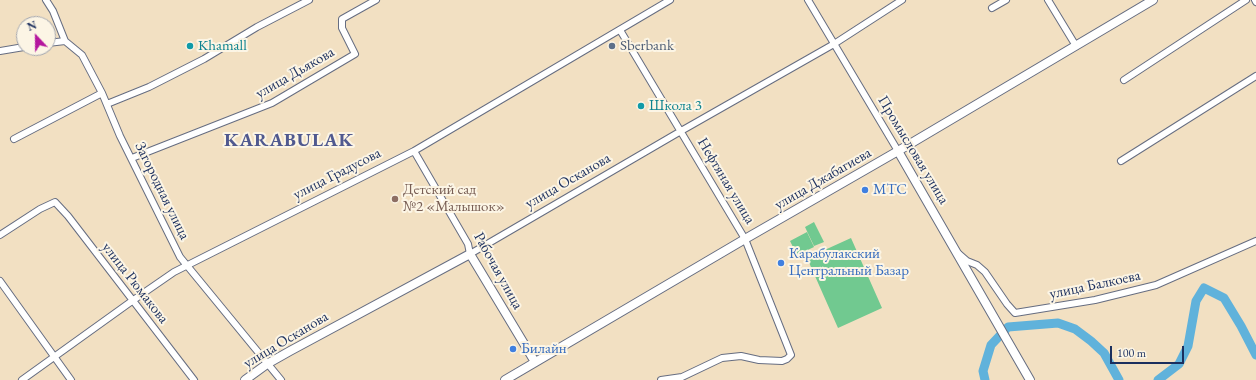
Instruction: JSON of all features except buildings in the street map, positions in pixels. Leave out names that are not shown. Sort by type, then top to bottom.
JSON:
[{"type":"main road","name":"улица Джабагиева","points":[[506,380],[1153,0]]},
{"type":"main road","name":"Промысловая улица","points":[[898,151],[1030,380]]},
{"type":"main road","name":"Рабочая улица","points":[[470,254],[535,362]]},
{"type":"main road","name":"улица Осканова","points":[[246,380],[267,364],[470,254]]},
{"type":"street","name":"Загородная улица","points":[[46,0],[53,11],[65,40],[82,54],[108,104],[120,136],[180,257],[281,380]]},
{"type":"street","points":[[108,104],[149,87],[204,59],[257,27],[309,0]]},
{"type":"street","name":"улица Дьякова","points":[[132,158],[272,103],[355,54],[342,28],[342,19],[376,0]]},
{"type":"street","name":"улица Градусова","points":[[22,380],[132,300],[174,272],[414,151],[670,0]]},
{"type":"street","name":"Промысловая улица","points":[[808,0],[898,151]]},
{"type":"street","name":"улица Осканова","points":[[470,254],[834,44],[902,0]]},
{"type":"street","points":[[992,8],[1006,0]]},
{"type":"street","points":[[1048,0],[1076,46]]},
{"type":"street","points":[[1124,80],[1246,0]]},
{"type":"street","name":"Нефтяная улица","points":[[620,30],[745,239],[791,355],[782,361],[759,360],[741,356],[722,358],[682,377],[661,380]]},
{"type":"street","points":[[56,42],[65,40]]},
{"type":"street","points":[[0,52],[16,49]]},
{"type":"street","points":[[1121,161],[1256,76]]},
{"type":"street","points":[[14,138],[102,93]]},
{"type":"street","name":"Рабочая улица","points":[[414,151],[468,244],[470,254]]},
{"type":"street","name":"улица Рюмакова","points":[[0,235],[40,209],[54,202],[68,216],[194,380]]},
{"type":"street","name":"улица Балкоева","points":[[958,253],[967,261],[978,265],[985,272],[1006,304],[1015,313],[1095,300],[1156,285],[1256,241]]},
{"type":"street","points":[[0,281],[71,380]]},
{"type":"green space","points":[[814,222],[824,242],[814,246],[805,227]]},
{"type":"green space","points":[[807,232],[814,247],[797,255],[790,241]]},
{"type":"green space","points":[[851,238],[882,308],[838,328],[807,258]]},
{"type":"waterway","points":[[1158,380],[1179,364],[1188,346],[1196,301],[1204,288],[1224,298],[1256,355]]},
{"type":"waterway","points":[[985,380],[983,371],[991,345],[1008,327],[1058,323],[1075,329],[1104,353],[1119,380]]},
{"type":"place","name":"Khamall","points":[[190,46]]},
{"type":"place","name":"Sberbank","points":[[612,46]]},
{"type":"place","name":"Школа 3","points":[[641,106]]},
{"type":"place","name":"МТС","points":[[865,190]]},
{"type":"place","name":"Детский сад №2 «Малышок»","points":[[395,199]]},
{"type":"place","name":"Карабулакский Центральный Базар","points":[[781,263]]},
{"type":"place","name":"Билайн","points":[[513,349]]},
{"type":"district","name":"KARABULAK","points":[[289,141]]}]
